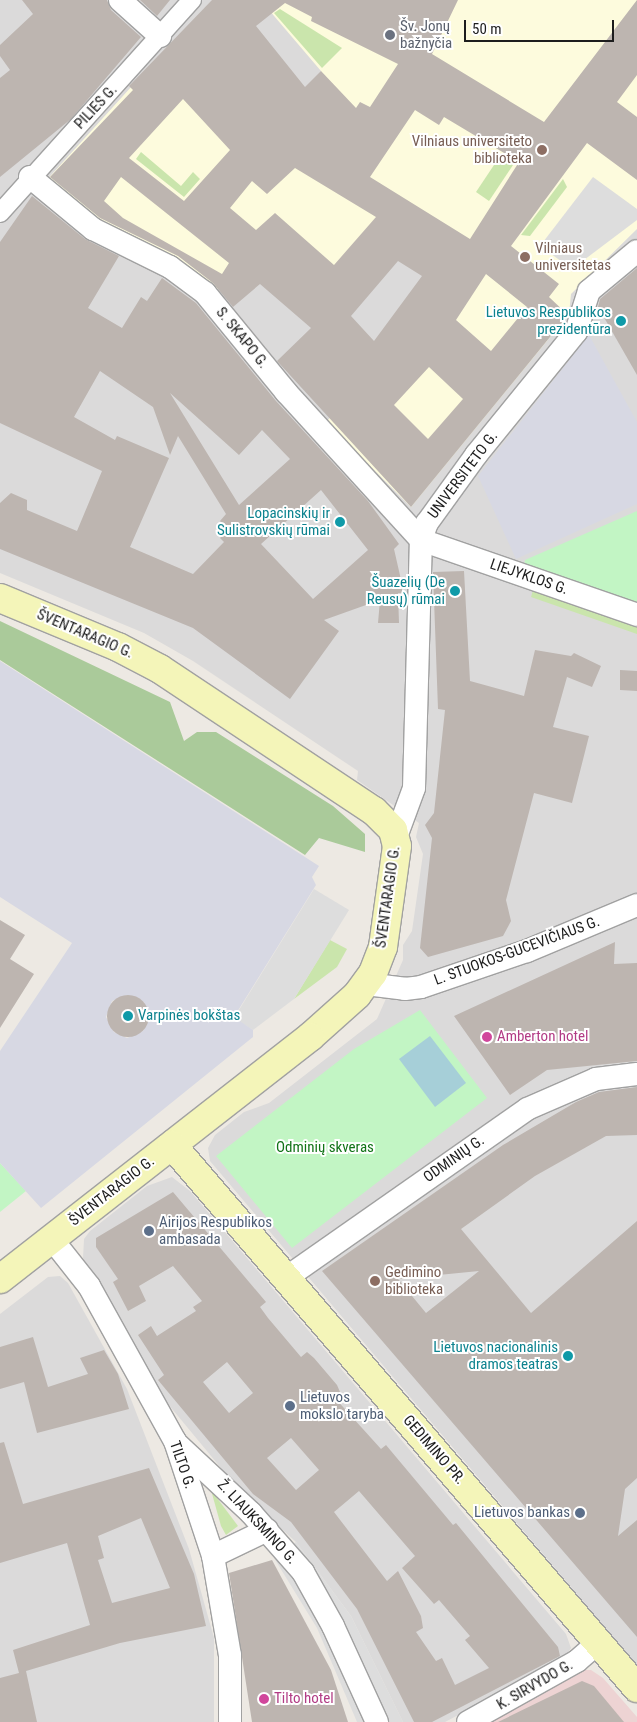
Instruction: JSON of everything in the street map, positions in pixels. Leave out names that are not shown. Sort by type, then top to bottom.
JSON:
[{"type":"main road","name":"ŠVENTARAGIO G.","points":[[0,598],[118,647],[160,669],[374,811],[396,837],[383,947],[366,984],[310,1037],[0,1279]]},
{"type":"main road","name":"GEDIMINO PR.","points":[[172,1144],[637,1688]]},
{"type":"street","points":[[120,0],[160,36]]},
{"type":"street","name":"PILIES G.","points":[[0,213],[30,177],[192,0]]},
{"type":"street","name":"S. SKAPO G.","points":[[30,177],[93,228],[170,267],[205,293],[286,392],[421,540]]},
{"type":"street","name":"UNIVERSITETO G.","points":[[396,837],[414,788],[421,540],[427,523],[476,455],[576,332],[589,291],[637,251]]},
{"type":"street","name":"LIEJYKLOS G.","points":[[421,540],[637,615]]},
{"type":"street","name":"L. STUOKOS-GUCEVIČIAUS G.","points":[[366,984],[405,989],[421,987],[526,951],[637,905]]},
{"type":"street","name":"ODMINIŲ G.","points":[[286,1278],[527,1108],[588,1082],[637,1074]]},
{"type":"street","name":"TILTO G.","points":[[51,1238],[89,1286],[175,1441],[213,1556],[230,1655],[230,1722]]},
{"type":"street","name":"Ž. LIAUKSMINO G.","points":[[175,1441],[267,1530],[303,1572],[333,1626],[377,1722]]},
{"type":"street","points":[[213,1556],[267,1530]]},
{"type":"street","name":"K. SIRVYDO G.","points":[[468,1722],[577,1661],[598,1642]]},
{"type":"shaded area","points":[[0,0],[637,0],[637,1665],[210,1161],[208,1148],[215,1135],[244,1112],[269,1103],[377,1019],[403,960],[403,945],[412,931],[423,854],[416,837],[419,823],[357,780],[358,771],[193,661],[144,633],[0,573]]},
{"type":"shaded area","name":"Vilniaus universitetas","points":[[265,0],[637,0],[637,229],[571,294],[569,314],[411,507],[326,422],[418,325],[454,265],[399,231],[346,289],[266,245],[213,293],[124,241],[44,183],[171,43],[305,141],[321,71],[263,3]]},
{"type":"shaded area","points":[[593,177],[637,209],[637,220],[572,269],[540,246]]},
{"type":"shaded area","points":[[589,335],[637,422],[637,504],[516,559],[478,476]]},
{"type":"shaded area","points":[[0,661],[319,866],[312,877],[316,885],[234,1017],[253,1030],[253,1037],[41,1208],[0,1163],[0,1051],[72,943],[0,897]],"holes":[[[128,995],[144,1002],[149,1019],[143,1031],[127,1038],[114,1032],[106,1017],[112,1001]]]},
{"type":"shaded area","points":[[314,889],[349,910],[294,999],[253,1030],[234,1018]]},
{"type":"shaded area","points":[[172,1177],[190,1191],[566,1634],[571,1648],[563,1660],[445,1722],[403,1722],[351,1616],[296,1542],[240,1491],[149,1381],[83,1258],[84,1239],[90,1231],[147,1186]]},
{"type":"shaded area","points":[[60,1276],[68,1283],[127,1389],[189,1549],[214,1638],[214,1722],[0,1722],[0,1314],[48,1277]]},
{"type":"shaded area","points":[[296,1542],[351,1616],[403,1722],[357,1722],[317,1628],[274,1558]]},
{"type":"shaded area","points":[[582,1670],[591,1670],[603,1678],[637,1717],[637,1722],[484,1722]]},
{"type":"green space","points":[[280,9],[342,48],[322,68],[274,13]]},
{"type":"green space","points":[[141,152],[181,186],[193,172],[200,179],[184,197],[136,159]]},
{"type":"green space","points":[[500,156],[513,165],[489,201],[476,192]]},
{"type":"green space","points":[[563,179],[567,187],[530,236],[521,235]]},
{"type":"green space","points":[[637,511],[637,605],[524,566],[525,560]]},
{"type":"green space","points":[[534,587],[637,623],[637,634],[531,597]]},
{"type":"green space","points":[[0,621],[170,702],[184,741],[197,732],[216,732],[333,806],[365,834],[365,852],[319,838],[305,855],[0,660]]},
{"type":"green space","points":[[330,940],[347,949],[337,967],[294,999]]},
{"type":"green space","name":"Odminių skveras","points":[[420,1010],[487,1098],[292,1248],[216,1156],[354,1049]]},
{"type":"green space","points":[[0,1163],[26,1191],[0,1212]]},
{"type":"green space","points":[[211,1490],[238,1526],[226,1535],[221,1526]]},
{"type":"water","points":[[430,1036],[466,1083],[435,1107],[399,1059]]},
{"type":"building","points":[[22,0],[107,0],[111,10],[141,37],[71,119],[0,177],[0,78],[10,70],[0,56],[0,45],[33,14]]},
{"type":"building","points":[[140,0],[170,0],[157,16]]},
{"type":"building","points":[[212,0],[458,0],[432,54],[544,122],[637,0],[637,75],[617,102],[637,117],[637,180],[587,143],[511,246],[559,284],[549,297],[568,315],[411,507],[277,361],[311,328],[260,284],[233,307],[213,283],[178,256],[100,218],[50,177],[133,90],[129,86]],"holes":[[[285,3],[312,17],[311,21],[398,64],[370,107],[360,102],[356,108],[321,71],[305,87],[256,26]],[[183,99],[230,150],[184,201],[129,158]],[[415,110],[439,125],[444,117],[519,162],[470,239],[370,177]],[[295,168],[376,217],[334,265],[275,213],[256,230],[230,208],[252,181],[267,194]],[[121,177],[229,263],[222,274],[123,218],[104,201]],[[398,261],[422,276],[374,341],[351,316]],[[486,274],[527,307],[491,351],[456,320]],[[429,367],[463,399],[428,439],[394,405]]]},
{"type":"building","points":[[32,196],[85,239],[119,256],[88,308],[122,328],[141,297],[147,301],[162,278],[196,303],[276,401],[368,501],[399,544],[394,549],[404,593],[398,593],[399,623],[378,623],[380,600],[324,620],[339,631],[290,699],[193,628],[0,549],[0,503],[11,493],[27,500],[27,510],[77,531],[102,471],[0,423],[0,242]],"holes":[[[100,371],[153,407],[170,455],[178,436],[226,514],[220,521],[228,530],[220,538],[224,542],[193,574],[130,547],[169,458],[117,436],[115,440],[74,417]],[[170,393],[239,455],[262,430],[290,459],[239,505]],[[321,490],[368,550],[313,599],[261,544]]]},
{"type":"building","name":"Lietuvos Respublikos prezidentūra","points":[[637,268],[637,375],[598,307],[600,299]]},
{"type":"building","points":[[464,571],[470,681],[524,696],[535,650],[571,656],[574,653],[601,666],[592,687],[567,677],[553,727],[589,736],[572,803],[534,793],[506,900],[511,921],[503,936],[428,957],[420,948],[432,838],[425,825],[434,813],[445,710],[438,709],[433,572]]},
{"type":"building","points":[[620,670],[637,671],[637,691],[620,690]]},
{"type":"building","points":[[0,920],[25,935],[10,959],[34,974],[0,1028]]},
{"type":"building","points":[[615,942],[614,964],[637,963],[637,1061],[547,1070],[510,1095],[454,1016]]},
{"type":"building","name":"Varpinės bokštas","points":[[132,995],[140,998],[146,1004],[149,1016],[146,1028],[140,1034],[124,1037],[116,1034],[110,1028],[107,1012],[110,1004],[116,998]]},
{"type":"building","points":[[637,1087],[637,1135],[606,1136],[535,1176],[461,1229],[531,1313],[637,1221],[637,1478],[625,1489],[618,1536],[637,1520],[637,1637],[322,1271],[503,1145],[576,1102],[599,1092]],"holes":[[[479,1271],[426,1313],[398,1279]]]},
{"type":"building","points":[[173,1192],[266,1302],[260,1307],[268,1318],[301,1357],[307,1352],[314,1358],[337,1385],[340,1392],[334,1397],[381,1449],[386,1445],[453,1525],[456,1523],[558,1647],[560,1656],[432,1722],[414,1722],[357,1609],[291,1522],[253,1494],[158,1380],[164,1375],[138,1335],[151,1326],[157,1336],[196,1311],[193,1307],[202,1301],[173,1266],[139,1286],[146,1301],[128,1311],[113,1282],[118,1279],[96,1247],[96,1238]],"holes":[[[227,1362],[253,1393],[229,1413],[203,1382]],[[291,1438],[319,1470],[296,1490],[267,1458]],[[359,1491],[415,1556],[402,1568],[434,1604],[439,1600],[470,1636],[465,1640],[489,1668],[455,1685],[442,1658],[436,1661],[416,1632],[423,1628],[421,1616],[398,1571],[387,1581],[334,1512]]]},
{"type":"building","points":[[33,1337],[48,1387],[88,1374],[80,1358],[104,1350],[118,1374],[129,1409],[37,1433],[24,1382],[0,1389],[0,1347]]},
{"type":"building","points":[[4,1442],[23,1504],[149,1468],[194,1574],[206,1626],[120,1643],[26,1671],[37,1722],[0,1722],[0,1678],[19,1673],[13,1650],[90,1625],[67,1543],[0,1563],[0,1443]],"holes":[[[141,1518],[170,1588],[112,1603],[98,1560],[104,1558],[98,1536]]]},
{"type":"building","points":[[272,1560],[331,1670],[348,1722],[252,1722],[229,1573]]},
{"type":"building","points":[[582,1681],[594,1686],[624,1722],[498,1722]]},
{"type":"place","name":"Šv. Jonų bažnyčia","points":[[390,35]]},
{"type":"place","name":"Vilniaus universiteto biblioteka","points":[[542,150]]},
{"type":"place","name":"Vilniaus universitetas","points":[[525,257]]},
{"type":"place","name":"Lietuvos Respublikos prezidentūra","points":[[621,321]]},
{"type":"place","name":"Lopacinskių ir Sulistrovskių rūmai","points":[[340,522]]},
{"type":"place","name":"Šuazelių (De Reusų) rūmai","points":[[455,591]]},
{"type":"place","name":"Varpinės bokštas","points":[[128,1016]]},
{"type":"place","name":"Amberton hotel","points":[[487,1037]]},
{"type":"place","name":"Airijos Respublikos ambasada","points":[[149,1231]]},
{"type":"place","name":"Gedimino biblioteka","points":[[375,1281]]},
{"type":"place","name":"Lietuvos nacionalinis dramos teatras","points":[[568,1356]]},
{"type":"place","name":"Lietuvos mokslo taryba","points":[[290,1406]]},
{"type":"place","name":"Lietuvos bankas","points":[[580,1513]]},
{"type":"place","name":"Tilto hotel","points":[[264,1699]]}]
